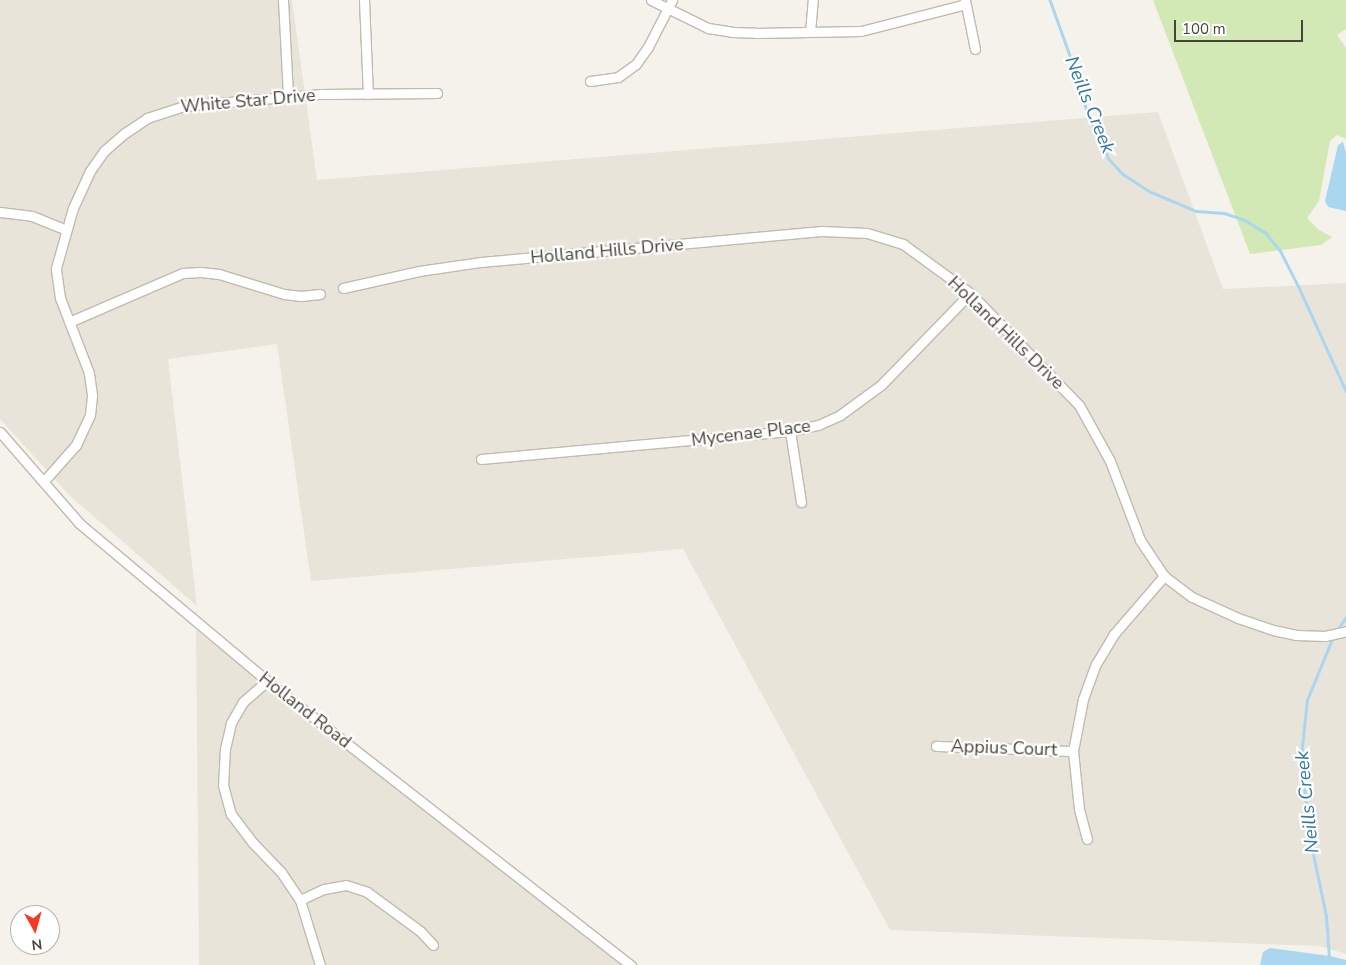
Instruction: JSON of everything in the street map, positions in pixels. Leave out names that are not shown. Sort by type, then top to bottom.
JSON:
[{"type":"street","points":[[283,0],[288,97]]},
{"type":"street","points":[[364,0],[368,94]]},
{"type":"street","points":[[651,0],[670,4],[708,28],[732,32],[810,32],[876,29],[966,2],[975,49]]},
{"type":"street","points":[[810,32],[813,0]]},
{"type":"street","points":[[590,82],[618,77],[636,64],[648,48],[670,4]]},
{"type":"street","name":"White Star Drive","points":[[44,481],[76,444],[87,425],[92,404],[89,373],[60,298],[56,282],[56,268],[65,228],[90,171],[104,151],[147,118],[183,106],[288,97],[437,93]]},
{"type":"street","points":[[0,212],[32,216],[65,228]]},
{"type":"street","name":"Holland Hills Drive","points":[[343,288],[419,270],[481,262],[822,231],[867,233],[903,244],[970,293],[1079,405],[1110,461],[1140,540],[1164,576],[1192,597],[1238,618],[1273,630],[1296,635],[1325,636],[1346,631]]},
{"type":"street","points":[[69,322],[184,274],[200,272],[219,274],[284,294],[301,296],[320,294]]},
{"type":"street","name":"Mycenae Place","points":[[481,458],[790,431],[818,426],[840,415],[881,385],[970,293]]},
{"type":"street","points":[[790,431],[802,502]]},
{"type":"street","name":"Holland Road","points":[[0,432],[79,523],[267,681],[631,965]]},
{"type":"street","points":[[1087,839],[1079,809],[1073,750],[1078,718],[1096,664],[1114,634],[1164,576]]},
{"type":"street","points":[[267,681],[243,702],[231,723],[225,748],[224,785],[231,814],[253,843],[281,872],[300,900],[320,965]]},
{"type":"street","name":"Appius Court","points":[[936,746],[1073,750]]},
{"type":"street","points":[[300,900],[324,889],[346,885],[367,892],[420,931],[433,945]]},
{"type":"shaded area","points":[[0,0],[292,0],[317,180],[1158,112],[1223,289],[1346,283],[1346,954],[1320,946],[890,930],[683,549],[311,581],[277,344],[168,359],[197,606],[69,495],[0,419]]},
{"type":"shaded area","points":[[196,630],[621,965],[199,965]]},
{"type":"green space","points":[[1153,0],[1346,0],[1346,29],[1337,35],[1346,48],[1346,139],[1337,135],[1330,141],[1319,201],[1307,218],[1319,230],[1332,237],[1321,245],[1250,254]]},
{"type":"water","points":[[1343,142],[1346,153],[1346,211],[1328,207],[1325,201],[1338,145]]},
{"type":"water","points":[[1270,948],[1330,956],[1346,960],[1346,965],[1260,965],[1263,952]]},
{"type":"waterway","name":"Neills Creek","points":[[1050,0],[1077,75],[1088,115],[1109,159],[1123,174],[1151,192],[1196,211],[1224,213],[1243,219],[1266,233],[1280,250],[1298,285],[1346,391]]},
{"type":"waterway","name":"Neills Creek","points":[[1337,630],[1346,617]]},
{"type":"waterway","name":"Neills Creek","points":[[1329,958],[1326,916],[1309,835],[1301,756],[1307,700],[1333,637]]}]
